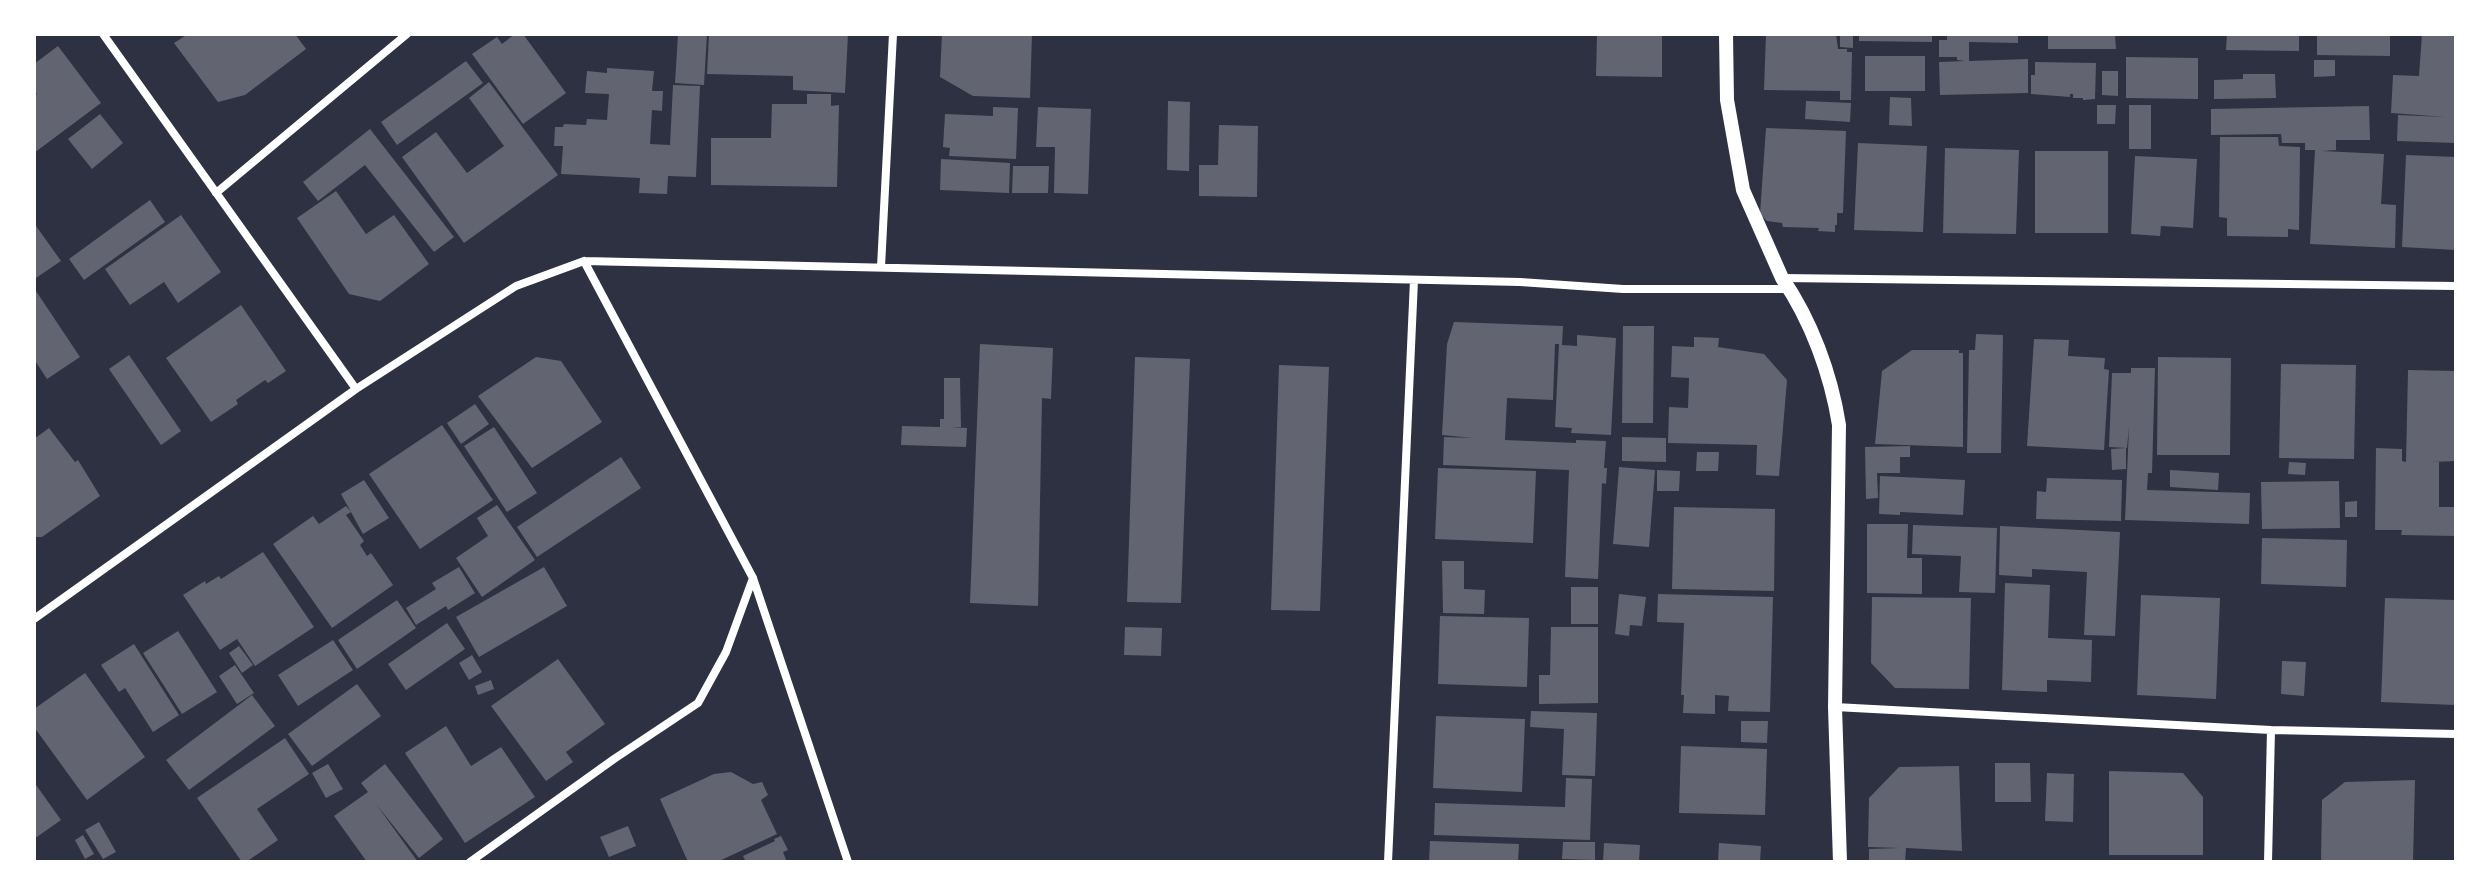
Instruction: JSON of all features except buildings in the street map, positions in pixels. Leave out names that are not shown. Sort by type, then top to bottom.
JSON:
[{"type":"street","points":[[103,34],[356,389]]},
{"type":"street","points":[[216,193],[407,34]]},
{"type":"street","points":[[881,267],[893,34]]},
{"type":"street","points":[[1726,34],[1727,100],[1743,190],[1815,342],[1834,389],[1839,425],[1835,707],[1840,862]]},
{"type":"street","points":[[584,261],[753,578],[848,862]]},
{"type":"street","points":[[34,619],[356,389],[516,286],[584,261],[1520,282],[1623,289],[1786,283],[2456,286]]},
{"type":"street","points":[[1388,862],[1414,280]]},
{"type":"street","points":[[470,862],[698,703],[726,652],[753,578]]},
{"type":"street","points":[[1835,707],[2271,730],[2456,734]]},
{"type":"street","points":[[2268,862],[2271,730]]}]
